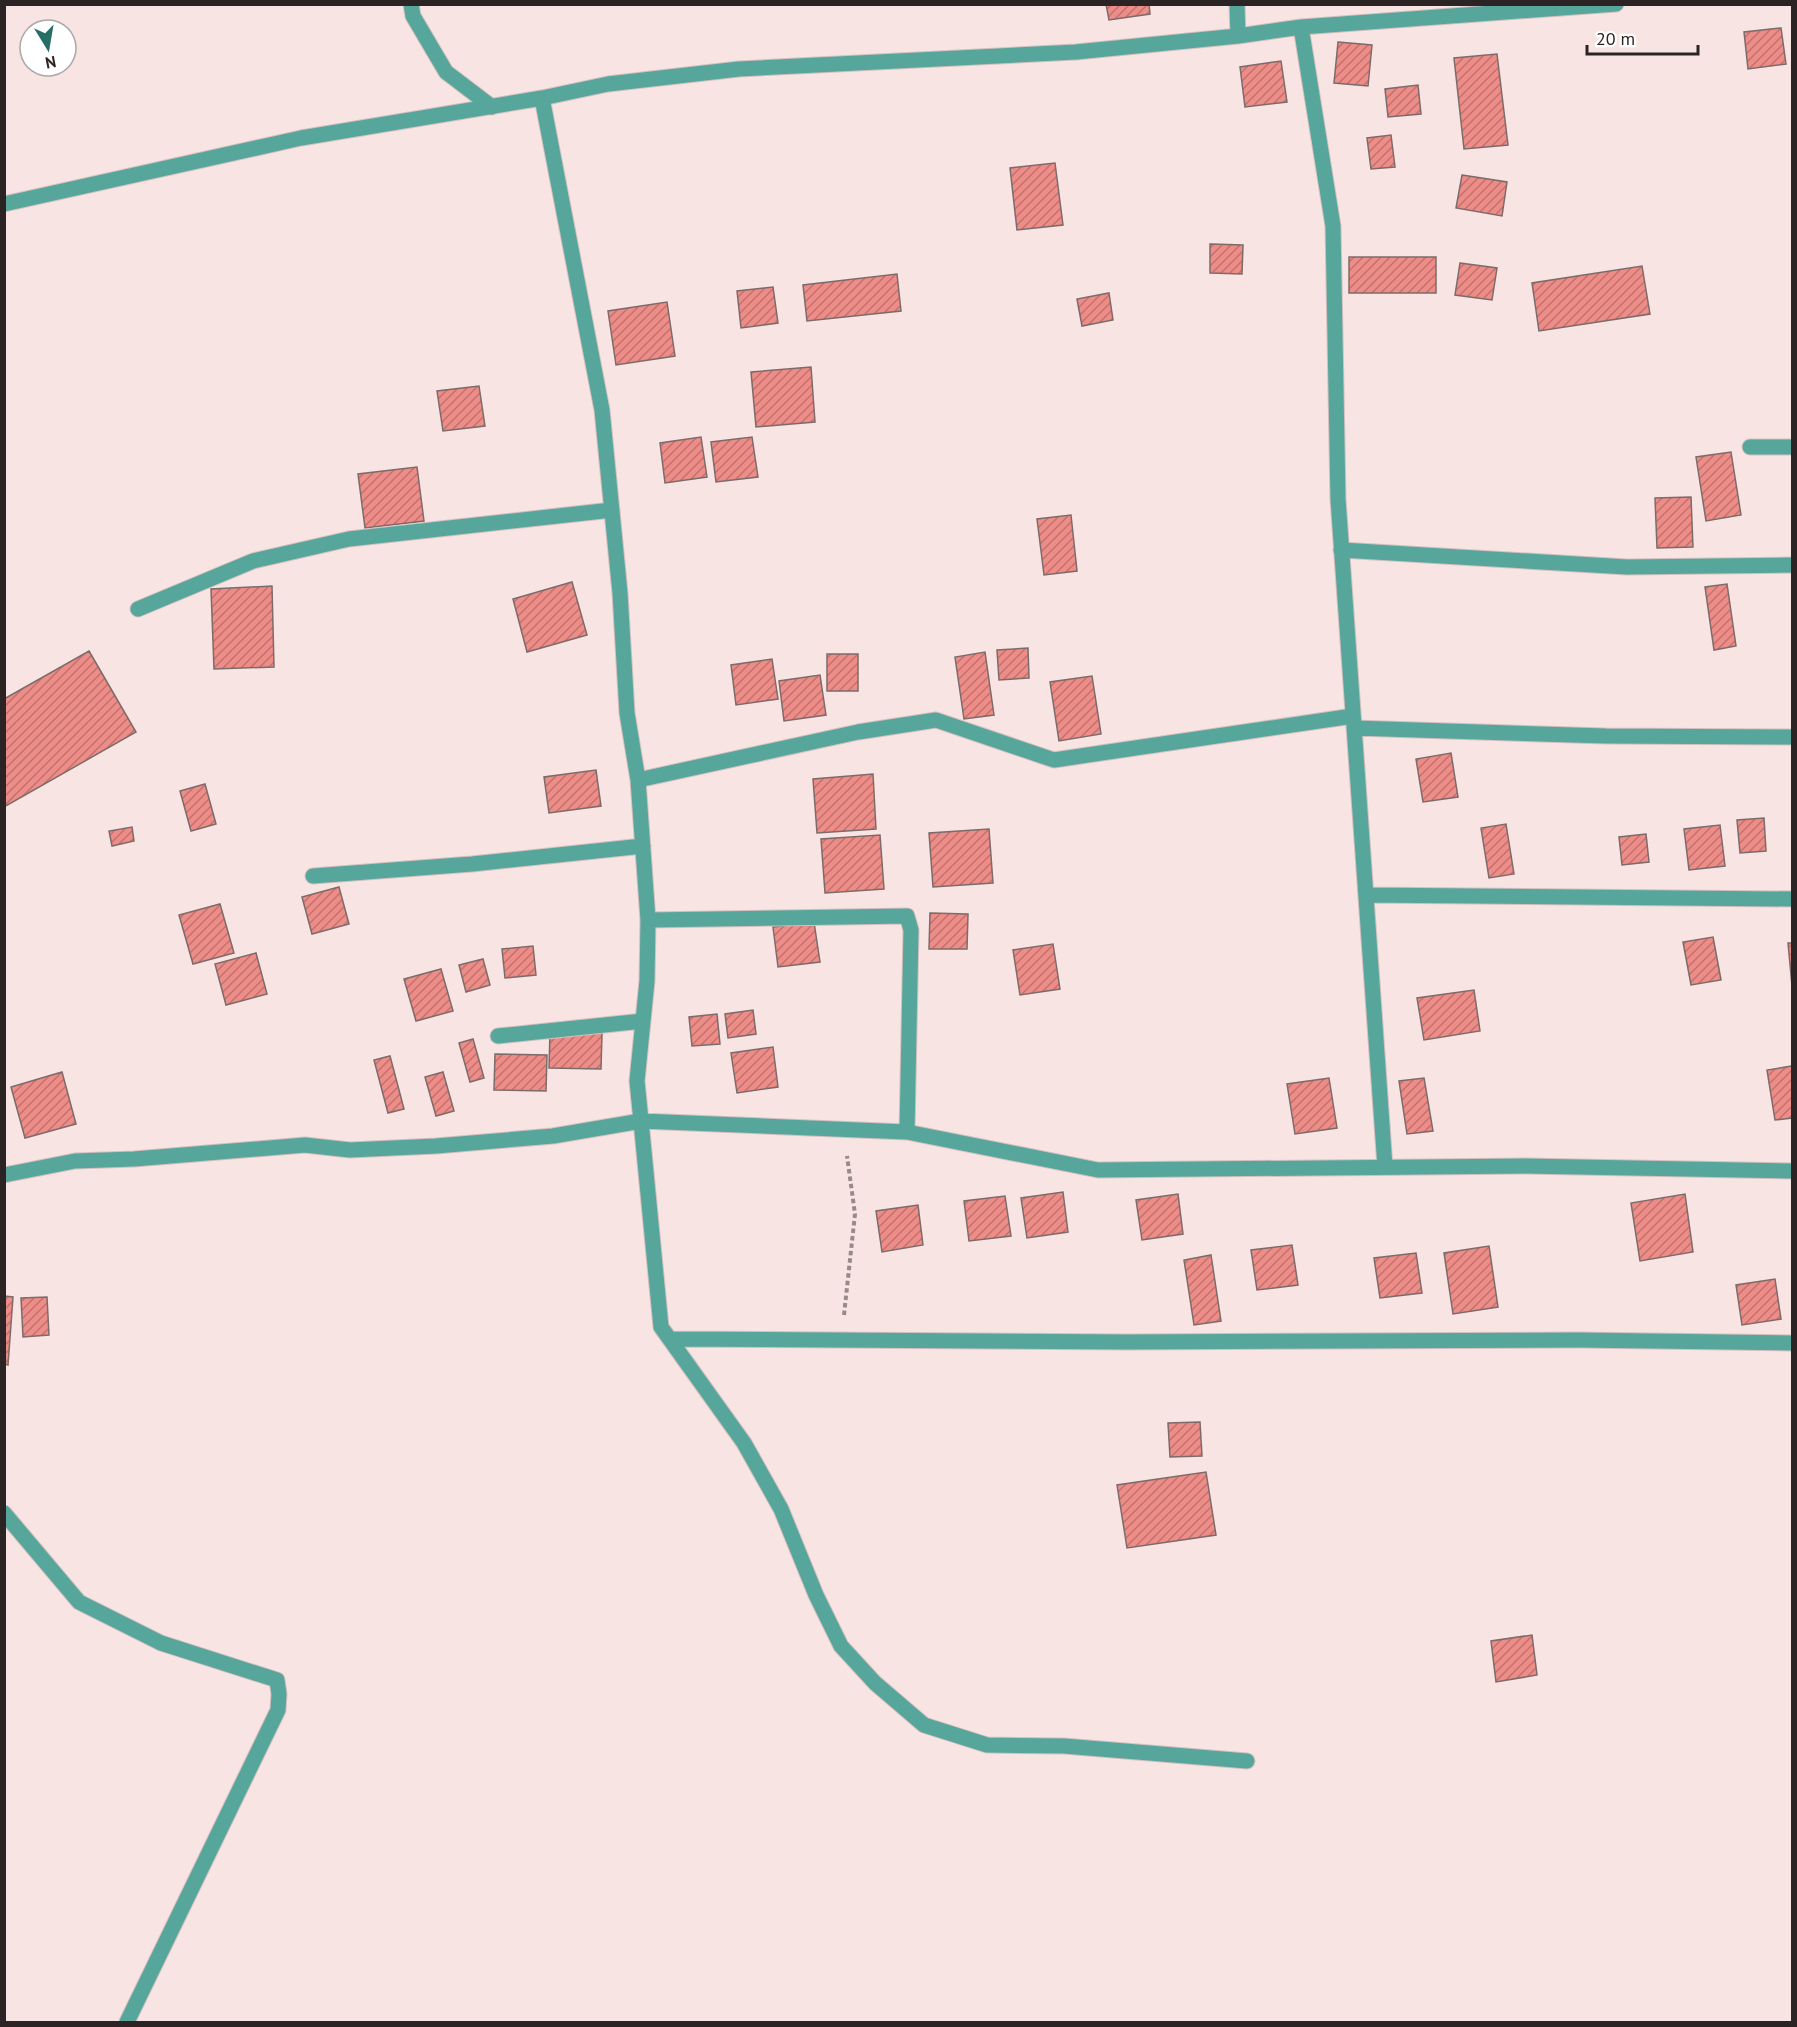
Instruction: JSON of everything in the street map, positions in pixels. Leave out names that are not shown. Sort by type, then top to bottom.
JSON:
[{"type":"street","points":[[411,4],[413,16],[446,72],[492,107]]},
{"type":"street","points":[[1237,4],[1238,36]]},
{"type":"street","points":[[4,204],[302,138],[492,107],[608,84],[739,69],[1076,52],[1238,36],[1301,27],[1616,4]]},
{"type":"street","points":[[1301,27],[1332,226],[1338,499],[1385,1167]]},
{"type":"street","points":[[542,98],[602,410],[612,510],[620,593],[627,713],[638,780],[648,920],[647,981],[637,1082],[661,1328],[744,1443],[765,1480],[781,1509],[816,1595],[841,1646],[875,1683],[924,1725],[987,1745],[1064,1746],[1247,1761]]},
{"type":"street","points":[[1750,447],[1792,447]]},
{"type":"street","points":[[138,609],[253,561],[349,539],[612,510]]},
{"type":"street","points":[[1341,550],[1628,567],[1792,565]]},
{"type":"street","points":[[638,780],[858,732],[936,720],[1054,760],[1353,722],[1606,736],[1792,737]]},
{"type":"street","points":[[314,876],[472,864],[643,846]]},
{"type":"street","points":[[1366,895],[1792,899]]},
{"type":"street","points":[[648,920],[907,916],[911,930],[907,1132]]},
{"type":"street","points":[[498,1036],[643,1021]]},
{"type":"street","points":[[4,1175],[75,1161],[134,1159],[305,1145],[350,1150],[436,1146],[553,1136],[641,1121],[907,1132],[1098,1170],[1525,1166],[1792,1171]]},
{"type":"street","points":[[670,1339],[1139,1342],[1579,1340],[1792,1343]]},
{"type":"street","points":[[4,1514],[79,1602],[161,1643],[277,1680],[278,1710],[127,2022]]},
{"type":"path","points":[[841,1340],[855,1214],[843,1129]]},
{"type":"building","points":[[1106,4],[1149,4],[1150,14],[1109,20]]},
{"type":"building","points":[[1781,28],[1786,64],[1748,69],[1744,32]]},
{"type":"building","points":[[1338,42],[1372,45],[1368,86],[1334,83]]},
{"type":"building","points":[[1497,54],[1508,145],[1464,149],[1454,58]]},
{"type":"building","points":[[1281,61],[1287,102],[1245,107],[1240,67]]},
{"type":"building","points":[[1418,85],[1421,114],[1388,117],[1385,89]]},
{"type":"building","points":[[1391,135],[1395,167],[1371,169],[1367,138]]},
{"type":"building","points":[[1055,163],[1063,225],[1017,230],[1010,168]]},
{"type":"building","points":[[1462,175],[1507,182],[1502,216],[1456,208]]},
{"type":"building","points":[[1210,244],[1243,245],[1242,274],[1210,273]]},
{"type":"building","points":[[1349,257],[1436,257],[1436,293],[1349,293]]},
{"type":"building","points":[[1460,263],[1497,268],[1492,300],[1455,295]]},
{"type":"building","points":[[1642,266],[1650,314],[1539,331],[1532,283]]},
{"type":"building","points":[[897,274],[901,311],[807,321],[803,285]]},
{"type":"building","points":[[773,287],[778,323],[741,328],[737,291]]},
{"type":"building","points":[[1109,293],[1113,320],[1082,326],[1077,299]]},
{"type":"building","points":[[667,302],[675,356],[616,365],[608,311]]},
{"type":"building","points":[[811,367],[815,422],[756,427],[751,372]]},
{"type":"building","points":[[479,386],[485,426],[443,431],[437,391]]},
{"type":"building","points":[[701,437],[707,477],[665,483],[660,443]]},
{"type":"building","points":[[752,437],[758,477],[716,482],[711,442]]},
{"type":"building","points":[[1731,452],[1741,515],[1706,521],[1696,457]]},
{"type":"building","points":[[417,467],[424,521],[365,528],[358,474]]},
{"type":"building","points":[[1691,497],[1693,547],[1657,548],[1655,498]]},
{"type":"building","points":[[1071,515],[1077,571],[1044,575],[1037,519]]},
{"type":"building","points":[[572,582],[587,635],[527,652],[513,599]]},
{"type":"building","points":[[1727,584],[1736,646],[1714,650],[1705,587]]},
{"type":"building","points":[[272,586],[274,667],[214,669],[211,589]]},
{"type":"building","points":[[1028,648],[1029,678],[999,680],[997,650]]},
{"type":"building","points":[[89,651],[136,732],[4,807],[4,699]]},
{"type":"building","points":[[985,652],[994,715],[964,719],[955,657]]},
{"type":"building","points":[[827,654],[858,654],[858,691],[827,691]]},
{"type":"building","points":[[772,659],[778,699],[736,705],[731,665]]},
{"type":"building","points":[[820,675],[826,715],[784,721],[779,681]]},
{"type":"building","points":[[1092,676],[1101,734],[1059,741],[1050,682]]},
{"type":"building","points":[[1451,753],[1458,797],[1423,802],[1416,759]]},
{"type":"building","points":[[596,770],[601,806],[549,813],[544,777]]},
{"type":"building","points":[[873,774],[876,829],[817,833],[813,779]]},
{"type":"building","points":[[205,784],[216,824],[191,831],[180,791]]},
{"type":"building","points":[[1764,818],[1766,851],[1740,853],[1737,820]]},
{"type":"building","points":[[1506,824],[1514,874],[1489,878],[1481,828]]},
{"type":"building","points":[[1720,825],[1725,866],[1689,870],[1684,829]]},
{"type":"building","points":[[132,827],[134,841],[112,846],[109,831]]},
{"type":"building","points":[[989,829],[993,883],[933,887],[929,833]]},
{"type":"building","points":[[1646,834],[1649,862],[1622,865],[1619,837]]},
{"type":"building","points":[[880,835],[884,889],[825,893],[821,839]]},
{"type":"building","points":[[339,887],[349,924],[312,934],[302,897]]},
{"type":"building","points":[[220,904],[234,953],[193,964],[179,915]]},
{"type":"building","points":[[930,913],[968,914],[967,949],[929,949]]},
{"type":"building","points":[[814,922],[820,962],[778,967],[773,927]]},
{"type":"building","points":[[1713,937],[1721,980],[1691,985],[1683,942]]},
{"type":"building","points":[[1788,943],[1792,943],[1792,986]]},
{"type":"building","points":[[1053,944],[1060,989],[1020,995],[1013,950]]},
{"type":"building","points":[[533,946],[536,975],[505,978],[502,949]]},
{"type":"building","points":[[256,953],[267,994],[226,1005],[215,964]]},
{"type":"building","points":[[483,959],[490,985],[466,992],[459,965]]},
{"type":"building","points":[[441,969],[453,1011],[416,1021],[404,979]]},
{"type":"building","points":[[1474,990],[1480,1031],[1424,1040],[1417,998]]},
{"type":"building","points":[[753,1010],[756,1034],[728,1038],[725,1014]]},
{"type":"building","points":[[717,1014],[720,1044],[692,1046],[689,1017]]},
{"type":"building","points":[[550,1032],[602,1033],[601,1069],[549,1068]]},
{"type":"building","points":[[473,1039],[484,1078],[470,1082],[459,1043]]},
{"type":"building","points":[[773,1047],[778,1087],[737,1093],[731,1053]]},
{"type":"building","points":[[495,1054],[547,1055],[546,1091],[494,1090]]},
{"type":"building","points":[[390,1056],[404,1109],[388,1113],[374,1060]]},
{"type":"building","points":[[1792,1066],[1792,1118],[1775,1120],[1767,1070]]},
{"type":"building","points":[[62,1072],[76,1124],[25,1138],[11,1087]]},
{"type":"building","points":[[443,1072],[454,1111],[436,1116],[425,1077]]},
{"type":"building","points":[[1329,1078],[1337,1128],[1295,1134],[1287,1084]]},
{"type":"building","points":[[1424,1078],[1433,1131],[1407,1134],[1399,1081]]},
{"type":"building","points":[[1063,1192],[1068,1232],[1027,1238],[1021,1198]]},
{"type":"building","points":[[1178,1194],[1183,1234],[1142,1240],[1136,1200]]},
{"type":"building","points":[[1685,1194],[1693,1252],[1640,1261],[1631,1203]]},
{"type":"building","points":[[1005,1196],[1011,1236],[969,1241],[964,1201]]},
{"type":"building","points":[[918,1205],[923,1245],[882,1252],[876,1211]]},
{"type":"building","points":[[1292,1245],[1298,1285],[1257,1290],[1251,1250]]},
{"type":"building","points":[[1489,1246],[1498,1307],[1453,1314],[1444,1253]]},
{"type":"building","points":[[1416,1253],[1422,1293],[1380,1298],[1374,1258]]},
{"type":"building","points":[[1211,1255],[1221,1321],[1194,1325],[1184,1260]]},
{"type":"building","points":[[1775,1279],[1781,1319],[1742,1325],[1736,1285]]},
{"type":"building","points":[[4,1296],[13,1297],[8,1365],[4,1364]]},
{"type":"building","points":[[47,1297],[49,1335],[23,1337],[21,1298]]},
{"type":"building","points":[[1200,1422],[1202,1456],[1170,1457],[1168,1423]]},
{"type":"building","points":[[1206,1472],[1216,1535],[1127,1548],[1117,1485]]},
{"type":"building","points":[[1532,1635],[1537,1675],[1496,1682],[1491,1641]]}]
